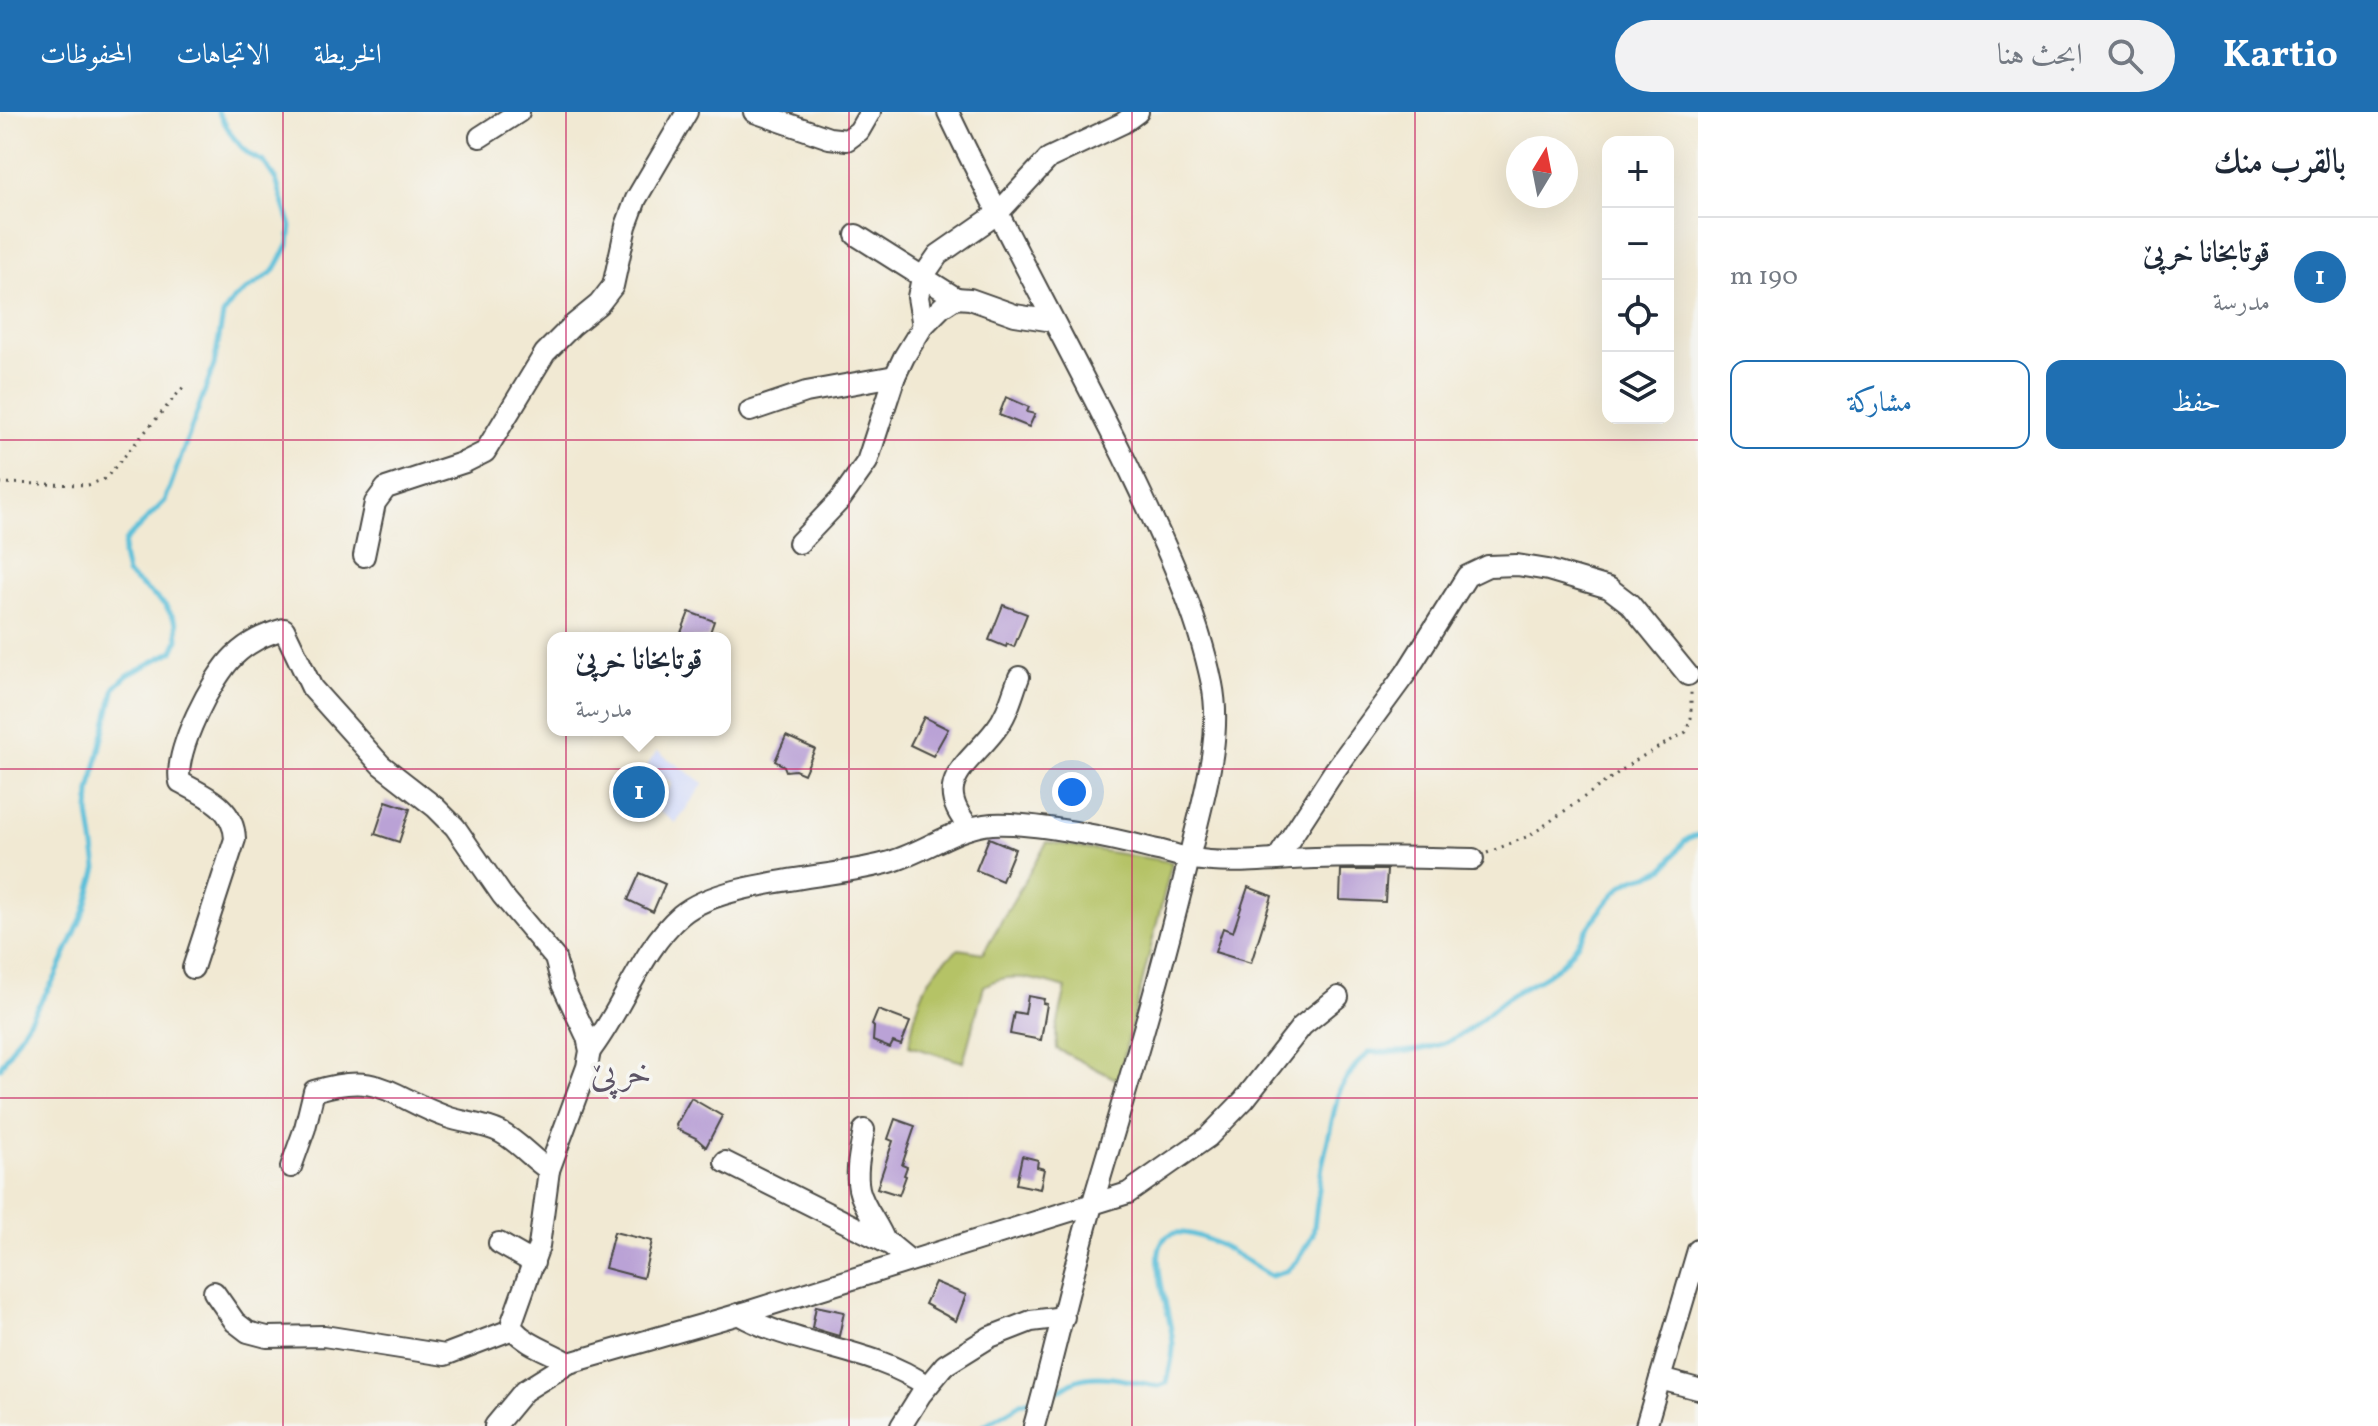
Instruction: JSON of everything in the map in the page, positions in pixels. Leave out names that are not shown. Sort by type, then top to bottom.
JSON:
[{"type":"street","points":[[480,137],[519,112]]},
{"type":"street","points":[[364,556],[375,503],[386,488],[465,462],[485,452],[545,353],[599,304],[613,286],[626,226],[636,199],[687,112]]},
{"type":"street","points":[[762,113],[829,138],[847,140],[859,131],[870,112]]},
{"type":"street","points":[[948,112],[997,214],[1098,405],[1171,560],[1213,687],[1215,725],[1189,859],[1153,1001],[1092,1205],[1036,1422]]},
{"type":"street","points":[[923,326],[918,297],[922,278],[938,255],[997,214],[1049,158],[1123,123],[1138,112]]},
{"type":"street","points":[[856,235],[956,298],[984,302],[1015,315],[1053,321]]},
{"type":"street","points":[[799,543],[840,500],[867,462],[895,376],[923,326],[956,298]]},
{"type":"street","points":[[750,411],[806,392],[895,376]]},
{"type":"street","points":[[1277,859],[1335,770],[1406,673],[1467,576],[1488,566],[1517,565],[1548,570],[1609,588],[1639,615],[1688,675]]},
{"type":"street","points":[[193,968],[235,839],[235,823],[222,807],[180,782],[180,760],[201,705],[232,658],[257,637],[284,629],[312,688],[381,765],[435,807],[455,827],[502,895],[548,948],[555,958],[562,984],[587,1037],[590,1051]]},
{"type":"street","points":[[970,828],[958,814],[954,802],[955,779],[960,768],[1005,715],[1019,677]]},
{"type":"street","points":[[569,1363],[554,1353],[532,1345],[513,1329],[512,1322],[539,1246],[549,1170],[581,1086],[590,1051],[655,946],[679,916],[693,907],[753,888],[889,862],[970,828],[992,824],[1045,829],[1152,848],[1189,859],[1214,861],[1347,857],[1473,859]]},
{"type":"street","points":[[495,1426],[524,1391],[569,1363],[1128,1193],[1208,1137],[1244,1100],[1302,1026],[1338,997]]},
{"type":"street","points":[[291,1167],[314,1091],[350,1082],[387,1088],[431,1111],[499,1132],[549,1170]]},
{"type":"street","points":[[864,1130],[859,1191],[880,1226],[885,1242]]},
{"type":"street","points":[[725,1162],[885,1242],[908,1259]]},
{"type":"street","points":[[499,1243],[534,1263]]},
{"type":"street","points":[[1646,1426],[1698,1250]]},
{"type":"street","points":[[214,1292],[235,1322],[248,1332],[267,1337],[324,1336],[445,1355],[513,1329]]},
{"type":"street","points":[[738,1314],[778,1333],[860,1353],[927,1386]]},
{"type":"street","points":[[901,1426],[945,1365],[990,1337],[1031,1321],[1064,1317]]},
{"type":"street","points":[[1660,1379],[1698,1389]]},
{"type":"path","points":[[0,483],[88,485],[105,479],[185,385]]},
{"type":"path","points":[[1473,859],[1531,835],[1636,760],[1686,732],[1693,696],[1688,675]]},
{"type":"shaded area","points":[[657,751],[704,783],[676,823],[645,802],[641,807],[624,795],[639,772],[668,791],[672,783],[647,766]]},
{"type":"green space","points":[[1047,842],[1172,862],[1118,1080],[1057,1049],[1056,1031],[1066,988],[1034,980],[1003,978],[984,986],[963,1062],[909,1046],[918,1004],[938,968],[959,949],[983,953]]},
{"type":"building","points":[[1006,397],[1029,407],[1027,412],[1035,414],[1029,427],[999,415]]},
{"type":"building","points":[[1003,605],[1027,614],[1014,647],[989,640]]},
{"type":"building","points":[[689,612],[714,621],[710,632],[681,632]]},
{"type":"building","points":[[924,717],[948,729],[933,756],[910,745]]},
{"type":"building","points":[[786,736],[815,749],[804,774],[795,770],[786,771],[775,761]]},
{"type":"building","points":[[386,801],[410,809],[399,842],[375,834]]},
{"type":"building","points":[[989,838],[1015,849],[1002,881],[976,870]]},
{"type":"building","points":[[1341,870],[1387,870],[1385,902],[1340,900]]},
{"type":"building","points":[[640,873],[665,884],[653,912],[628,900]]},
{"type":"building","points":[[1248,887],[1272,896],[1251,963],[1215,952],[1223,928],[1233,932]]},
{"type":"building","points":[[1028,996],[1044,999],[1043,1003],[1047,1004],[1041,1040],[1010,1034],[1014,1012],[1025,1014]]},
{"type":"building","points":[[878,1010],[910,1022],[901,1045],[893,1042],[890,1048],[873,1041],[872,1025]]},
{"type":"building","points":[[691,1098],[722,1116],[706,1147],[677,1129],[676,1125]]},
{"type":"building","points":[[895,1119],[915,1126],[902,1165],[907,1167],[899,1195],[877,1188],[893,1141],[888,1139]]},
{"type":"building","points":[[1022,1156],[1038,1160],[1037,1167],[1044,1169],[1040,1189],[1016,1184]]},
{"type":"building","points":[[614,1232],[652,1241],[643,1278],[605,1268]]},
{"type":"building","points":[[935,1282],[966,1295],[956,1321],[925,1304]]},
{"type":"building","points":[[816,1306],[844,1312],[839,1336],[812,1328]]},
{"type":"waterway","points":[[0,1068],[55,978],[85,910],[97,868],[89,813],[90,791],[115,687],[128,675],[173,651],[178,640],[177,623],[165,605],[127,574],[123,555],[125,541],[165,501],[214,365],[223,315],[234,299],[274,271],[289,244],[291,226],[276,180],[264,162],[248,154],[233,137],[218,112]]},
{"type":"waterway","points":[[1047,1396],[1085,1378],[1106,1377],[1159,1386],[1167,1383],[1173,1346],[1159,1266],[1160,1249],[1166,1237],[1181,1233],[1206,1239],[1271,1276],[1287,1271],[1299,1259],[1313,1234],[1322,1166],[1339,1090],[1357,1064],[1370,1052],[1405,1052],[1427,1048],[1467,1031],[1506,999],[1558,967],[1621,887],[1634,879],[1660,871],[1686,840],[1698,835]]},
{"type":"waterway","points":[[983,1426],[1023,1402],[1034,1399]]},
{"type":"place","name":"قوتابخانا خرپێ","points":[[639,792]]},
{"type":"district","name":"خرپێ","points":[[621,1075]]}]
